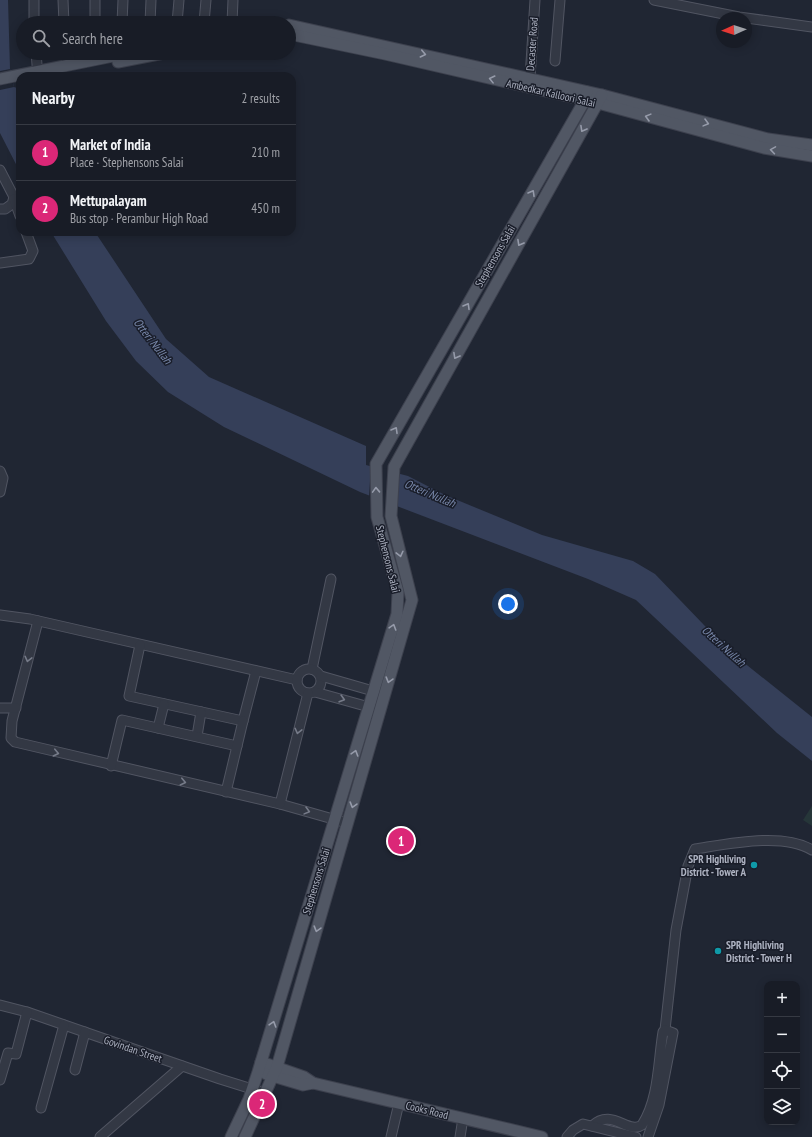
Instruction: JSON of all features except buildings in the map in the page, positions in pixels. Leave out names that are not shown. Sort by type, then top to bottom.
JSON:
[{"type":"main road","name":"Ambedkar Kalloori Salai","points":[[296,27],[768,139],[812,145]]},
{"type":"main road","name":"Ambedkar Kalloori Salai","points":[[296,35],[528,83]]},
{"type":"main road","points":[[44,72],[82,60]]},
{"type":"main road","points":[[68,72],[129,60]]},
{"type":"main road","points":[[0,79],[16,80]]},
{"type":"main road","points":[[0,86],[16,80]]},
{"type":"main road","name":"Stephensons Salai","points":[[231,1137],[253,1089],[260,1067],[397,614],[398,592],[377,517],[376,464],[586,96]]},
{"type":"main road","name":"Ambedkar Kalloori Salai","points":[[600,99],[764,148],[812,156]]},
{"type":"main road","name":"Stephensons Salai","points":[[245,1137],[275,1072],[412,600],[391,516],[394,467],[600,99]]},
{"type":"main road","name":"Cooks Road","points":[[260,1067],[303,1085],[313,1084],[463,1118],[522,1135],[542,1137]]},
{"type":"street","points":[[34,0],[34,16]]},
{"type":"street","points":[[63,0],[64,16]]},
{"type":"street","points":[[95,0],[95,16]]},
{"type":"street","points":[[122,16],[123,0]]},
{"type":"street","points":[[150,16],[151,0]]},
{"type":"street","points":[[177,16],[178,0]]},
{"type":"street","points":[[205,16],[206,0]]},
{"type":"street","points":[[232,16],[233,0]]},
{"type":"street","name":"Decaster Road","points":[[528,83],[535,0]]},
{"type":"street","points":[[555,61],[560,0]]},
{"type":"street","points":[[654,0],[739,17],[812,27]]},
{"type":"street","points":[[37,60],[38,72]]},
{"type":"street","points":[[67,60],[67,65]]},
{"type":"street","points":[[0,170],[16,205]]},
{"type":"street","points":[[0,209],[5,209],[12,204],[14,199]]},
{"type":"street","points":[[0,263],[29,259],[33,251],[27,236]]},
{"type":"street","points":[[0,471],[3,478],[0,492]]},
{"type":"street","points":[[312,669],[331,579]]},
{"type":"street","points":[[0,615],[38,621],[297,680]]},
{"type":"street","points":[[38,621],[10,734],[11,738],[15,742],[110,766],[280,804],[347,823]]},
{"type":"street","points":[[140,645],[129,696],[243,721]]},
{"type":"street","points":[[368,707],[300,688],[297,680],[302,671],[312,669],[321,676],[374,691]]},
{"type":"street","points":[[226,792],[256,671]]},
{"type":"street","points":[[280,804],[312,692],[322,682],[321,676]]},
{"type":"street","points":[[158,728],[164,704]]},
{"type":"street","points":[[0,708],[16,708]]},
{"type":"street","points":[[197,736],[201,712]]},
{"type":"street","points":[[110,766],[122,720],[237,746]]},
{"type":"street","points":[[592,1126],[598,1121],[609,1118],[634,1127],[642,1125],[650,1108],[654,1094],[662,1032],[665,1030],[678,923],[688,866],[696,849],[752,841],[798,843],[812,850]]},
{"type":"street","name":"Govindan Street","points":[[0,1005],[27,1012],[265,1093]]},
{"type":"street","points":[[0,1080],[8,1053],[16,1054],[27,1012]]},
{"type":"street","points":[[41,1108],[64,1025]]},
{"type":"street","points":[[648,1137],[659,1105],[673,1034],[665,1030]]},
{"type":"street","points":[[75,1070],[85,1032]]},
{"type":"street","points":[[100,1137],[182,1066]]},
{"type":"street","points":[[391,1137],[399,1103]]},
{"type":"street","points":[[460,1137],[463,1118]]},
{"type":"street","points":[[567,1137],[580,1125],[592,1126],[636,1137]]},
{"type":"shaded area","points":[[812,806],[812,826],[803,820]]},
{"type":"water","points":[[0,0],[8,0],[10,69],[14,87],[16,88],[16,164],[0,133]]},
{"type":"water","name":"Otteri Nullah","points":[[53,236],[98,236],[166,339],[209,377],[366,446],[366,465],[408,476],[445,495],[542,535],[633,561],[655,574],[728,650],[812,717],[812,761],[777,733],[636,600],[588,579],[360,492],[224,427],[168,392],[136,361],[106,321]]},
{"type":"pier","points":[[10,69],[14,87],[0,90],[0,71]]},
{"type":"pier","points":[[371,466],[399,471],[397,508],[369,497]]},
{"type":"place","name":"Market of India","points":[[401,841]]},
{"type":"place","name":"SPR Highliving District - Tower A","points":[[754,865]]},
{"type":"place","name":"SPR Highliving District - Tower H","points":[[718,951]]},
{"type":"place","name":"Mettupalayam","points":[[262,1104]]}]
